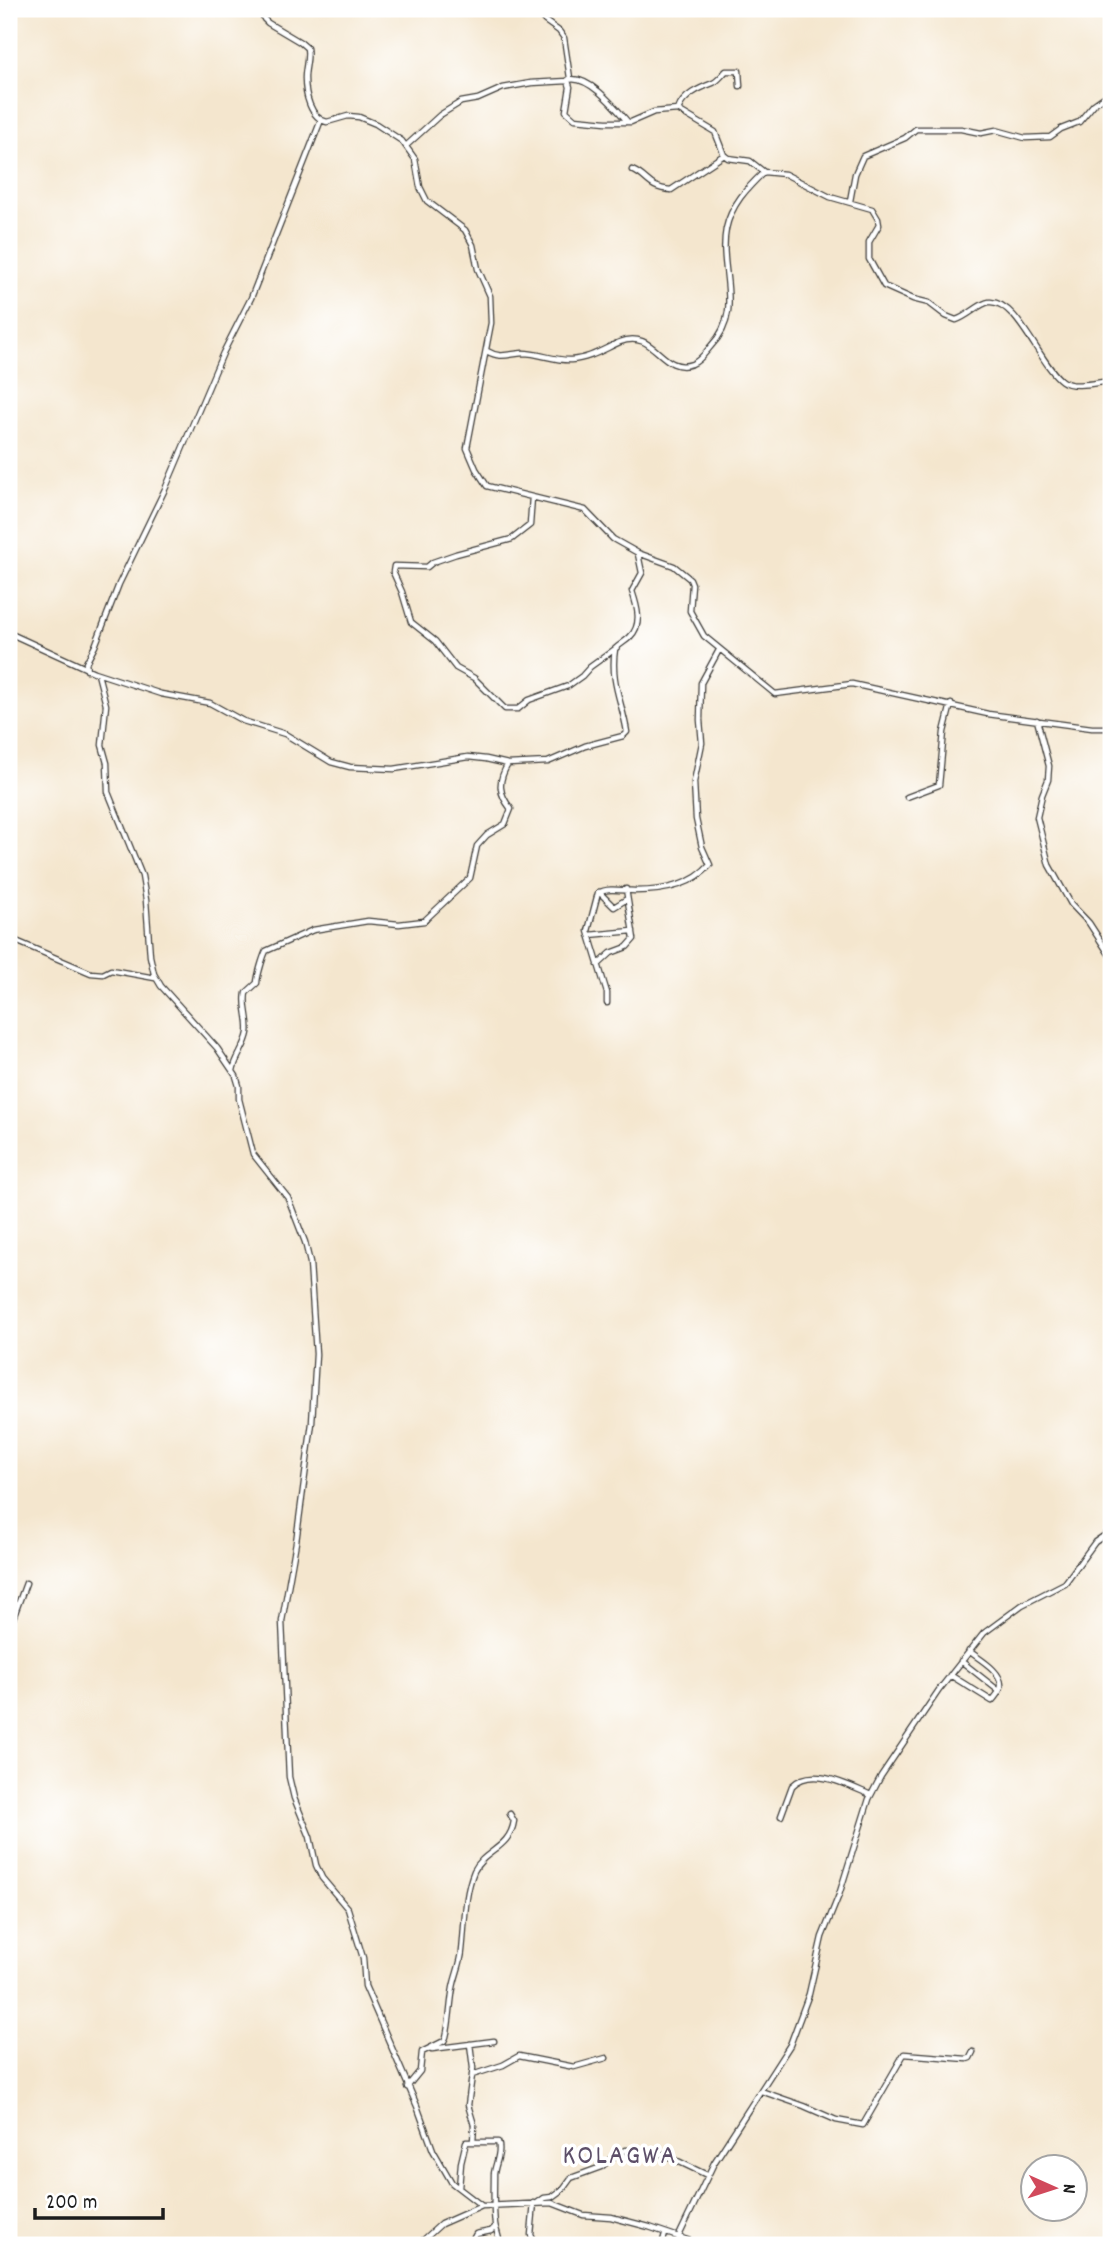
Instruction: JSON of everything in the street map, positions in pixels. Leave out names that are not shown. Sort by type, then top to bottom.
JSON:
[{"type":"street","points":[[260,9],[268,23],[307,48],[306,92],[314,113],[321,120],[332,122],[348,116],[359,117],[384,129],[407,145],[415,159],[420,187],[427,201],[465,230],[473,245],[478,269],[487,286],[491,302],[491,323],[468,452],[487,486],[585,510],[606,533],[638,553],[669,562],[690,579],[692,617],[704,636],[719,650],[745,666],[775,694],[852,684],[989,714],[1092,728],[1111,728]]},
{"type":"street","points":[[434,9],[444,9]]},
{"type":"street","points":[[535,9],[565,38],[570,87],[566,111],[575,119],[627,122],[654,112],[678,110],[715,132],[724,155],[728,158],[750,161],[764,172],[786,174],[830,197],[872,209],[879,225],[868,250],[869,259],[884,286],[929,303],[956,320],[971,314],[984,303],[999,303],[1012,312],[1062,381],[1072,384],[1111,381]]},
{"type":"street","points":[[678,110],[684,99],[701,87],[717,81],[726,71],[738,71],[740,86]]},
{"type":"street","points":[[407,145],[440,115],[461,103],[503,88],[569,79],[583,82],[599,92],[627,122]]},
{"type":"street","points":[[850,201],[855,174],[863,156],[905,138],[916,129],[961,129],[981,133],[996,130],[1025,138],[1050,137],[1079,122],[1094,104],[1104,97]]},
{"type":"street","points":[[87,670],[86,663],[119,584],[166,487],[223,353],[251,298],[321,120]]},
{"type":"street","points":[[632,170],[639,173],[649,185],[671,190],[724,155]]},
{"type":"street","points":[[487,351],[503,357],[524,353],[569,361],[585,358],[623,341],[633,340],[654,347],[664,359],[674,365],[696,362],[722,334],[729,312],[730,291],[725,278],[727,227],[739,199],[764,172]]},
{"type":"street","points":[[532,497],[530,525],[514,538],[456,554],[433,562],[425,568],[394,566],[393,572],[402,592],[409,620],[425,636],[435,641],[456,668],[474,678],[501,706],[509,710],[518,709],[529,700],[568,686],[632,635],[638,619],[637,602],[632,593],[642,573],[638,553]]},
{"type":"street","points":[[9,633],[98,674],[170,696],[210,703],[244,722],[285,734],[338,764],[387,770],[468,757],[508,764],[553,762],[585,746],[626,733],[622,704],[616,692],[612,671],[615,649]]},
{"type":"street","points":[[599,892],[648,890],[685,884],[710,865],[702,847],[696,819],[694,782],[703,738],[700,720],[701,683],[719,650]]},
{"type":"street","points":[[98,674],[106,705],[102,745],[107,763],[107,792],[142,876],[149,953],[156,978],[217,1048],[233,1072],[238,1082],[239,1099],[253,1154],[288,1198],[308,1254],[313,1290],[316,1354],[311,1429],[282,1621],[289,1777],[319,1872],[348,1909],[363,1958],[365,1986],[436,2157],[446,2175],[459,2189],[482,2206]]},
{"type":"street","points":[[907,797],[939,785],[944,732],[951,704]]},
{"type":"street","points":[[1037,720],[1049,766],[1048,780],[1037,817],[1049,865],[1071,904],[1089,922],[1111,957]]},
{"type":"street","points":[[233,1072],[248,1032],[246,996],[249,989],[257,984],[257,974],[264,962],[266,951],[313,930],[368,921],[399,924],[424,921],[470,878],[475,850],[481,841],[507,822],[511,810],[503,800],[501,789],[508,764]]},
{"type":"street","points":[[598,965],[611,953],[629,946],[634,939],[625,889]]},
{"type":"street","points":[[599,892],[614,907],[628,898]]},
{"type":"street","points":[[599,892],[593,906],[589,935],[608,997],[607,1003]]},
{"type":"street","points":[[589,935],[633,931]]},
{"type":"street","points":[[9,938],[91,973],[101,974],[111,970],[156,978]]},
{"type":"street","points":[[678,2238],[707,2175],[785,2053],[799,2025],[822,1937],[839,1895],[871,1795],[886,1769],[950,1675],[984,1633],[1009,1614],[1065,1583],[1098,1538],[1111,1531]]},
{"type":"street","points":[[9,1629],[26,1583]]},
{"type":"street","points":[[950,1675],[991,1702],[1001,1684],[996,1673],[969,1651]]},
{"type":"street","points":[[961,1661],[999,1691]]},
{"type":"street","points":[[781,1816],[792,1786],[809,1776],[822,1777],[871,1795]]},
{"type":"street","points":[[407,2087],[420,2071],[421,2054],[444,2040],[447,2033],[473,1875],[478,1863],[501,1847],[511,1832],[514,1821],[510,1814]]},
{"type":"street","points":[[426,2049],[494,2041]]},
{"type":"street","points":[[470,2043],[472,2075],[468,2105],[474,2125],[472,2142]]},
{"type":"street","points":[[761,2091],[836,2120],[863,2125],[904,2054],[967,2059],[973,2052]]},
{"type":"street","points":[[472,2075],[503,2065],[517,2056],[574,2067],[606,2058]]},
{"type":"street","points":[[459,2189],[466,2142],[491,2141],[500,2144],[495,2167],[494,2206],[495,2226],[500,2236],[499,2245]]},
{"type":"street","points":[[536,2245],[531,2235],[536,2203],[552,2197],[563,2189],[571,2178],[601,2167],[626,2150],[663,2154],[707,2175]]},
{"type":"street","points":[[418,2245],[441,2224],[482,2206],[552,2203],[583,2215],[619,2219],[702,2245]]},
{"type":"street","points":[[470,2245],[476,2234],[491,2231],[495,2226]]},
{"type":"street","points":[[662,2245],[665,2234]]},
{"type":"district","name":"KOLAGWA","points":[[620,2158]]}]
